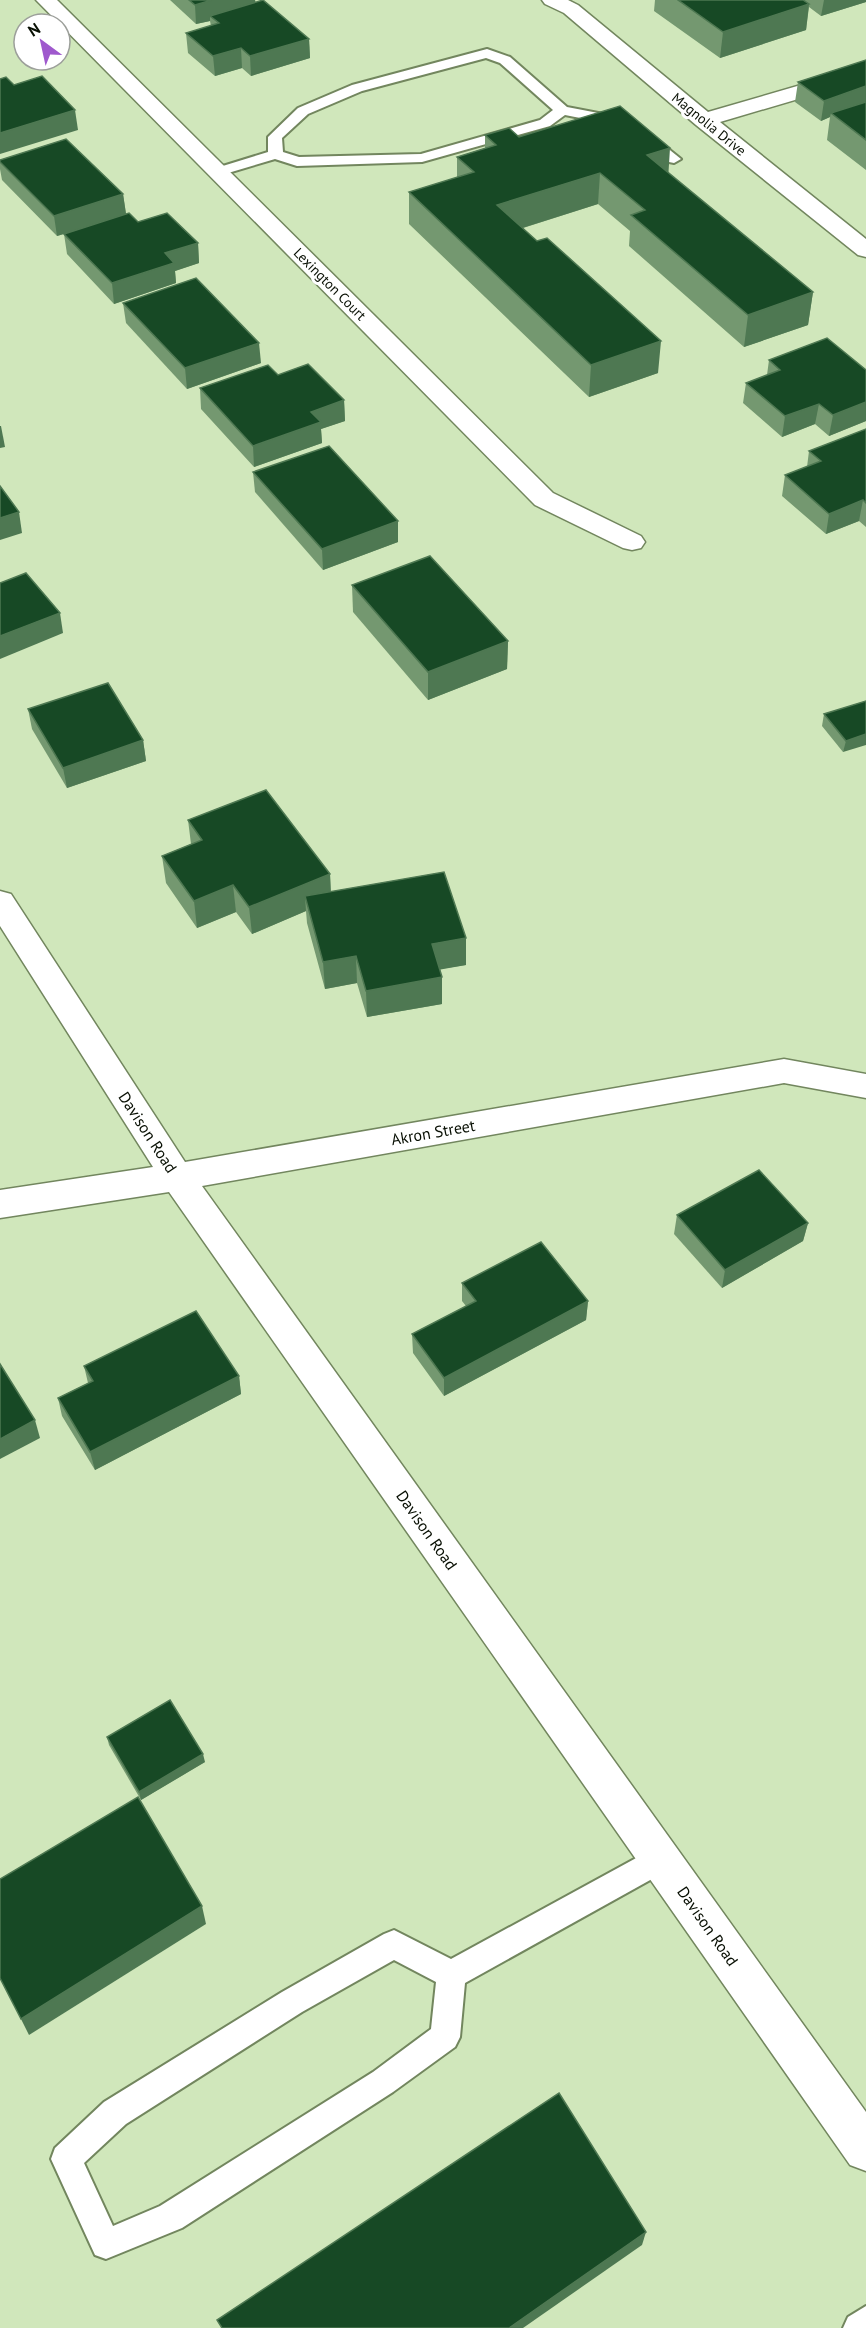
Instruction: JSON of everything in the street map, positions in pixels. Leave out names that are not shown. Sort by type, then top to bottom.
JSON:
[{"type":"street","name":"Lexington Court","points":[[46,0],[544,499],[632,542]]},
{"type":"street","name":"Magnolia Drive","points":[[552,0],[571,9],[704,120],[866,250]]},
{"type":"street","points":[[704,120],[866,72]]},
{"type":"street","name":"Davison Road","points":[[0,902],[177,1177],[866,2149]]},
{"type":"street","name":"Akron Street","points":[[0,1204],[177,1177],[784,1071],[866,1086]]},
{"type":"lane","points":[[276,154],[275,137],[303,111],[357,88],[487,53],[504,60],[562,110],[609,119],[640,133],[674,159]]},
{"type":"lane","points":[[218,172],[276,154],[297,162],[422,158],[545,123],[562,110]]},
{"type":"lane","points":[[451,1975],[660,1859]]},
{"type":"lane","points":[[394,1944],[451,1975],[445,2037],[383,2082],[171,2217],[106,2244],[66,2159],[116,2113],[292,2002],[394,1944]]},
{"type":"lane","points":[[859,2328],[866,2322]]},
{"type":"building","points":[[189,0],[212,0],[195,5]]},
{"type":"building","points":[[263,0],[309,39],[250,56],[241,48],[213,56],[186,33],[219,23],[210,16]]},
{"type":"building","points":[[678,0],[803,0],[809,4],[723,32]]},
{"type":"building","points":[[866,60],[866,86],[824,101],[798,82]]},
{"type":"building","points":[[42,76],[75,110],[0,133],[0,79],[6,77],[14,85]]},
{"type":"building","points":[[866,102],[866,140],[831,113]]},
{"type":"building","points":[[620,106],[670,148],[647,155],[813,292],[748,315],[631,215],[645,210],[600,173],[497,205],[537,241],[547,238],[661,341],[591,365],[409,192],[474,172],[457,157],[496,145],[485,135],[509,128],[519,137]]},
{"type":"building","points":[[66,139],[123,194],[54,216],[0,162],[0,160]]},
{"type":"building","points":[[129,213],[138,222],[167,213],[198,243],[165,253],[174,263],[112,283],[64,234]]},
{"type":"building","points":[[196,278],[259,343],[185,368],[123,303]]},
{"type":"building","points":[[827,338],[866,370],[866,402],[833,415],[819,404],[785,416],[746,383],[780,370],[769,360]]},
{"type":"building","points":[[308,364],[344,400],[311,412],[321,422],[253,446],[200,388],[268,365],[278,375]]},
{"type":"building","points":[[866,429],[866,503],[863,500],[829,514],[785,475],[821,461],[809,451]]},
{"type":"building","points":[[329,446],[398,521],[322,549],[253,472]]},
{"type":"building","points":[[0,486],[19,512],[0,518]]},
{"type":"building","points":[[430,556],[508,641],[428,672],[352,585]]},
{"type":"building","points":[[26,573],[60,613],[0,636],[0,583]]},
{"type":"building","points":[[108,683],[143,740],[63,768],[28,709]]},
{"type":"building","points":[[866,701],[866,734],[846,741],[824,714]]},
{"type":"building","points":[[266,790],[330,874],[249,907],[233,885],[194,901],[162,856],[202,840],[188,820]]},
{"type":"building","points":[[444,872],[466,938],[432,944],[442,977],[366,991],[356,956],[323,962],[305,896]]},
{"type":"building","points":[[759,1170],[808,1223],[725,1270],[677,1215]]},
{"type":"building","points":[[541,1242],[588,1301],[444,1378],[412,1334],[476,1301],[462,1283]]},
{"type":"building","points":[[196,1311],[239,1376],[90,1452],[58,1398],[93,1381],[84,1366]]},
{"type":"building","points":[[0,1364],[35,1420],[0,1439]]},
{"type":"building","points":[[170,1700],[203,1754],[139,1792],[107,1737]]},
{"type":"building","points":[[138,1797],[202,1906],[21,2019],[0,1978],[0,1879]]},
{"type":"building","points":[[559,2093],[646,2232],[509,2328],[222,2328],[217,2320]]}]
